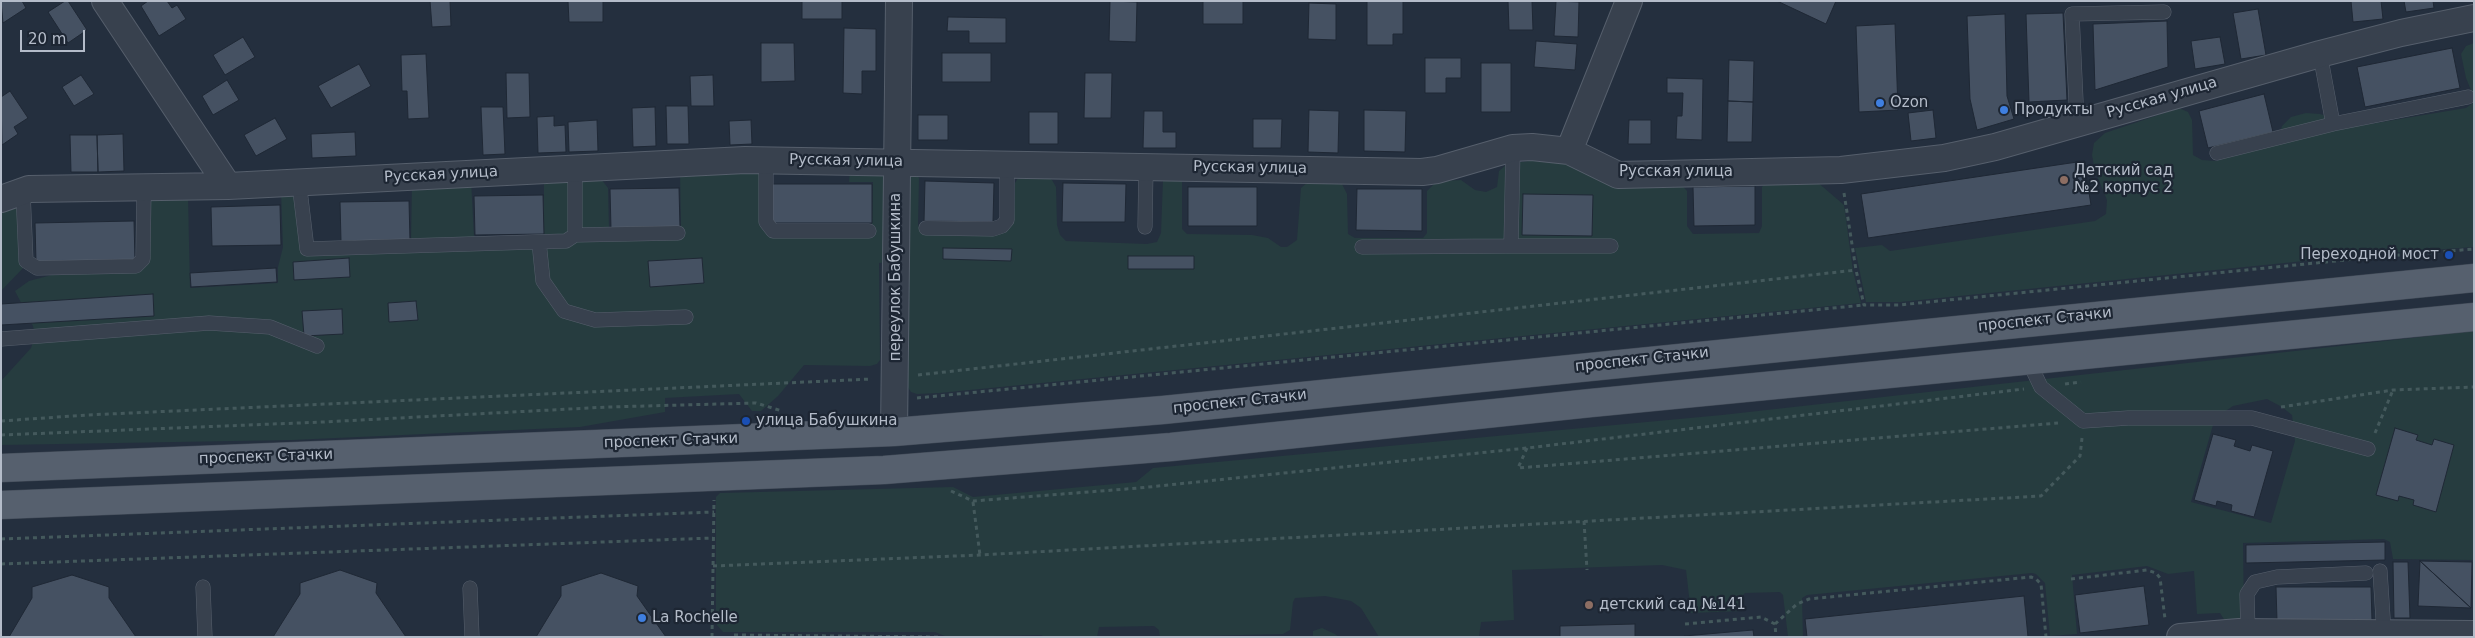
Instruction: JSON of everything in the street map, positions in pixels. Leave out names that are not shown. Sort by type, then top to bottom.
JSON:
[{"type":"main road","name":"проспект Стачки","points":[[1,468],[894,432],[1163,410],[2474,278]]},
{"type":"main road","points":[[1,506],[884,470],[1171,447],[2474,317]]},
{"type":"street","points":[[105,1],[228,186]]},
{"type":"street","name":"переулок Бабушкина","points":[[894,432],[899,1]]},
{"type":"street","points":[[1569,151],[1629,1]]},
{"type":"street","name":"Русская улица","points":[[12,195],[30,189],[228,186],[766,160],[1422,172],[1437,170],[1513,148],[1551,147],[1569,151],[1618,175],[1841,170],[1944,158],[1995,147],[2320,54],[2401,33],[2474,18]]},
{"type":"street","points":[[2173,632],[2474,634]]},
{"type":"lane","points":[[2077,123],[2072,7],[2121,7],[2164,12]]},
{"type":"lane","points":[[2320,54],[2333,124]]},
{"type":"lane","points":[[2217,153],[2333,124],[2468,97]]},
{"type":"lane","points":[[1511,246],[1513,148]]},
{"type":"lane","points":[[766,160],[766,222],[773,231],[869,231]]},
{"type":"lane","points":[[926,228],[993,229],[1002,226],[1006,220],[1006,163]]},
{"type":"lane","points":[[1145,227],[1146,166]]},
{"type":"lane","points":[[574,235],[575,169]]},
{"type":"lane","points":[[299,182],[306,249],[566,241],[574,235],[678,233]]},
{"type":"lane","points":[[12,195],[26,261],[37,268],[136,266],[142,259],[144,187]]},
{"type":"lane","points":[[539,242],[543,281],[564,311],[595,320],[686,317]]},
{"type":"lane","points":[[1362,247],[1611,246]]},
{"type":"lane","points":[[1,339],[209,323],[270,327],[318,346]]},
{"type":"lane","points":[[2028,360],[2041,387],[2083,422],[2128,418],[2252,418],[2368,449]]},
{"type":"lane","points":[[2243,633],[2247,594],[2254,582],[2277,577],[2373,572],[2384,634]]},
{"type":"lane","points":[[203,587],[205,637]]},
{"type":"lane","points":[[470,588],[472,637]]},
{"type":"path","points":[[1841,170],[1856,270],[1864,305]]},
{"type":"path","points":[[1,421],[87,414],[895,389],[1864,305],[1900,305],[2375,257],[2474,249]]},
{"type":"path","points":[[895,389],[1856,270]]},
{"type":"path","points":[[943,491],[953,491],[973,501],[1203,482],[1527,448],[2090,381]]},
{"type":"path","points":[[2252,418],[2275,407],[2393,390],[2474,387]]},
{"type":"path","points":[[2368,449],[2393,390]]},
{"type":"path","points":[[1,435],[303,423],[608,407],[756,403],[792,412]]},
{"type":"path","points":[[713,566],[980,556],[2041,496],[2080,456],[2083,422],[1518,468],[1527,448]]},
{"type":"path","points":[[712,637],[714,499],[724,499]]},
{"type":"path","points":[[973,501],[980,556]]},
{"type":"path","points":[[1,540],[714,512]]},
{"type":"path","points":[[1584,521],[1587,570]]},
{"type":"path","points":[[1,564],[713,538]]},
{"type":"path","points":[[2072,579],[2147,570],[2156,573],[2160,578],[2173,632]]},
{"type":"path","points":[[1775,624],[1797,604],[1809,599],[2031,577],[2041,584],[2046,637]]},
{"type":"path","points":[[1685,624],[1761,617],[1775,624]]},
{"type":"path","points":[[1775,624],[1776,637]]},
{"type":"path","points":[[734,635],[942,637]]},
{"type":"green space","points":[[2474,43],[2474,247],[2373,254],[1900,302],[1866,302],[1855,248],[1882,245],[1890,251],[2095,221],[2106,214],[2107,200],[2095,171],[2092,155],[2094,143],[2105,133],[2179,108],[2188,112],[2192,120],[2193,155],[2202,160],[2216,161],[2276,145],[2282,126],[2291,117],[2306,113],[2320,114],[2358,126],[2466,108],[2473,103],[2473,95],[2466,78],[2461,54],[2466,46]]},
{"type":"green space","points":[[1537,160],[1558,161],[1595,176],[1679,182],[1687,191],[1687,226],[1693,234],[1759,233],[1762,226],[1762,187],[1771,176],[1816,181],[1844,205],[1853,271],[1861,303],[939,393],[917,394],[911,392],[907,386],[909,173],[916,174],[919,178],[918,225],[920,230],[1009,228],[1014,219],[1015,183],[1018,178],[1046,176],[1052,180],[1056,187],[1057,225],[1060,235],[1066,241],[1147,244],[1157,242],[1161,233],[1163,179],[1182,180],[1182,229],[1187,234],[1252,235],[1268,238],[1281,247],[1287,247],[1297,240],[1301,188],[1309,181],[1341,182],[1347,194],[1348,234],[1355,238],[1423,238],[1427,233],[1427,191],[1437,181],[1461,180],[1475,190],[1486,192],[1497,187],[1499,171],[1507,164]]},
{"type":"green space","points":[[771,165],[772,224],[872,224],[873,182],[849,182],[850,169],[886,165],[892,262],[879,263],[880,360],[877,364],[870,366],[804,365],[778,396],[761,411],[752,411],[739,394],[665,398],[665,412],[580,427],[292,440],[1,445],[2,380],[31,348],[35,336],[33,326],[15,291],[29,281],[63,272],[137,267],[146,197],[188,196],[190,288],[278,283],[278,267],[283,247],[281,192],[296,191],[297,228],[304,241],[340,243],[411,241],[412,181],[471,179],[474,237],[544,235],[544,175],[594,170],[608,188],[609,229],[681,229],[680,170]]},
{"type":"green space","points":[[21,196],[26,265],[1,291],[1,203]]},
{"type":"green space","points":[[2474,331],[2474,560],[2393,559],[2390,542],[2384,539],[2243,543],[2244,620],[2225,621],[2220,613],[2197,614],[2194,571],[2168,574],[2147,566],[2072,575],[2077,634],[2050,636],[2045,583],[2036,574],[2032,573],[1807,595],[1802,598],[1803,637],[1788,637],[1783,595],[1780,592],[1745,593],[1741,597],[1742,611],[1691,613],[1686,570],[1662,565],[1512,570],[1514,620],[1481,622],[1479,637],[1379,637],[1361,608],[1351,601],[1325,596],[1295,598],[1290,630],[1283,634],[1160,637],[1159,630],[1154,626],[1099,627],[1097,637],[1045,637],[1041,635],[947,637],[935,632],[723,632],[716,624],[716,497],[720,493],[953,487],[973,497],[1136,482],[1153,468],[1722,415]],"holes":[[[2267,399],[2292,415],[2295,441],[2271,523],[2191,502],[2215,418],[2233,406]]]},
{"type":"green space","points":[[1322,628],[1339,637],[1313,637],[1313,631]]},
{"type":"building","points":[[1,1],[22,1],[26,8],[3,23]]},
{"type":"building","points":[[68,1],[87,30],[68,43],[48,12]]},
{"type":"building","points":[[148,1],[167,1],[172,8],[177,5],[186,19],[159,36],[141,6]]},
{"type":"building","points":[[430,1],[450,1],[451,26],[432,27]]},
{"type":"building","points":[[568,1],[603,1],[603,22],[569,22]]},
{"type":"building","points":[[802,1],[842,1],[842,19],[802,19]]},
{"type":"building","points":[[1110,1],[1137,2],[1136,42],[1109,41]]},
{"type":"building","points":[[1203,1],[1243,1],[1243,24],[1203,24]]},
{"type":"building","points":[[1367,1],[1403,1],[1403,34],[1393,34],[1393,45],[1367,45]]},
{"type":"building","points":[[1508,1],[1532,1],[1533,30],[1509,30]]},
{"type":"building","points":[[1556,1],[1579,2],[1578,37],[1554,36]]},
{"type":"building","points":[[1777,1],[1836,1],[1826,24]]},
{"type":"building","points":[[2351,1],[2381,1],[2383,19],[2353,22]]},
{"type":"building","points":[[2404,1],[2433,1],[2434,8],[2406,12]]},
{"type":"building","points":[[1309,3],[1336,4],[1336,40],[1308,39]]},
{"type":"building","points":[[2258,9],[2266,55],[2241,59],[2233,13]]},
{"type":"building","points":[[2063,13],[2067,100],[2029,102],[2026,14]]},
{"type":"building","points":[[2005,14],[2007,96],[2014,119],[1977,130],[1970,99],[1967,16]]},
{"type":"building","points":[[948,17],[1006,18],[1006,43],[969,43],[969,31],[947,31]]},
{"type":"building","points":[[2167,21],[2168,67],[2095,90],[2093,24]]},
{"type":"building","points":[[1895,24],[1898,110],[1859,112],[1856,26]]},
{"type":"building","points":[[844,28],[876,29],[876,71],[862,71],[862,94],[843,93]]},
{"type":"building","points":[[243,37],[255,57],[225,75],[213,55]]},
{"type":"building","points":[[2220,37],[2225,64],[2195,69],[2191,41]]},
{"type":"building","points":[[1536,41],[1577,44],[1575,70],[1534,67]]},
{"type":"building","points":[[761,43],[794,43],[795,81],[761,82]]},
{"type":"building","points":[[2452,48],[2460,88],[2365,107],[2357,67]]},
{"type":"building","points":[[942,53],[991,53],[991,82],[942,82]]},
{"type":"building","points":[[426,54],[429,118],[408,119],[407,91],[402,91],[401,55]]},
{"type":"building","points":[[1425,58],[1461,58],[1461,78],[1446,78],[1446,93],[1425,93]]},
{"type":"building","points":[[1729,60],[1754,61],[1753,102],[1728,101]]},
{"type":"building","points":[[1481,63],[1511,63],[1511,112],[1481,112]]},
{"type":"building","points":[[359,64],[371,86],[331,108],[318,86]]},
{"type":"building","points":[[506,73],[529,73],[530,117],[507,118]]},
{"type":"building","points":[[1085,73],[1112,73],[1111,118],[1084,118]]},
{"type":"building","points":[[81,75],[94,94],[74,106],[62,87]]},
{"type":"building","points":[[713,75],[714,106],[691,106],[690,76]]},
{"type":"building","points":[[1667,78],[1703,79],[1702,140],[1676,139],[1677,116],[1682,116],[1683,93],[1667,93]]},
{"type":"building","points":[[227,80],[239,100],[213,115],[202,96]]},
{"type":"building","points":[[10,91],[28,118],[14,127],[18,134],[2,145],[1,97]]},
{"type":"building","points":[[2264,94],[2273,132],[2208,148],[2199,111]]},
{"type":"building","points":[[1728,101],[1753,102],[1752,142],[1727,142]]},
{"type":"building","points":[[666,106],[688,106],[689,144],[667,144]]},
{"type":"building","points":[[481,107],[503,107],[505,154],[483,155]]},
{"type":"building","points":[[655,107],[656,146],[633,147],[632,108]]},
{"type":"building","points":[[1309,110],[1339,111],[1338,153],[1308,152]]},
{"type":"building","points":[[1364,110],[1406,111],[1405,152],[1364,151]]},
{"type":"building","points":[[1933,110],[1936,138],[1911,141],[1908,113]]},
{"type":"building","points":[[1144,111],[1163,111],[1163,132],[1176,132],[1176,148],[1143,148]]},
{"type":"building","points":[[1029,112],[1058,112],[1058,144],[1029,144]]},
{"type":"building","points":[[918,115],[948,115],[948,140],[918,140]]},
{"type":"building","points":[[554,116],[554,126],[565,125],[566,152],[538,153],[537,117]]},
{"type":"building","points":[[275,118],[287,139],[256,156],[244,135]]},
{"type":"building","points":[[1253,119],[1282,119],[1281,148],[1253,148]]},
{"type":"building","points":[[597,120],[598,151],[569,152],[568,122]]},
{"type":"building","points":[[751,120],[752,144],[730,145],[729,121]]},
{"type":"building","points":[[1629,120],[1651,120],[1651,144],[1628,144]]},
{"type":"building","points":[[355,132],[356,156],[312,158],[311,134]]},
{"type":"building","points":[[123,134],[124,171],[98,172],[97,135]]},
{"type":"building","points":[[70,135],[97,135],[98,172],[71,172]]},
{"type":"building","points":[[2084,161],[2091,205],[1868,238],[1861,194]]},
{"type":"building","points":[[925,181],[994,183],[993,222],[924,221]]},
{"type":"building","points":[[1063,183],[1126,184],[1125,222],[1062,222]]},
{"type":"building","points":[[772,184],[872,184],[872,223],[772,223]]},
{"type":"building","points":[[1755,186],[1755,225],[1694,226],[1693,187]]},
{"type":"building","points":[[1188,187],[1257,187],[1257,226],[1188,226]]},
{"type":"building","points":[[679,188],[680,227],[611,229],[610,189]]},
{"type":"building","points":[[1357,189],[1422,189],[1422,231],[1356,230]]},
{"type":"building","points":[[1523,194],[1593,195],[1592,236],[1522,235]]},
{"type":"building","points":[[543,195],[544,234],[475,235],[474,196]]},
{"type":"building","points":[[409,201],[410,240],[341,241],[340,202]]},
{"type":"building","points":[[280,205],[281,245],[212,246],[211,207]]},
{"type":"building","points":[[134,221],[135,260],[36,262],[35,223]]},
{"type":"building","points":[[943,248],[1012,249],[1011,261],[943,259]]},
{"type":"building","points":[[1128,256],[1194,256],[1194,269],[1128,269]]},
{"type":"building","points":[[349,258],[350,277],[294,280],[293,262]]},
{"type":"building","points":[[702,258],[704,283],[650,287],[648,261]]},
{"type":"building","points":[[276,268],[277,282],[191,287],[190,273]]},
{"type":"building","points":[[153,294],[154,316],[1,325],[1,304]]},
{"type":"building","points":[[416,301],[418,320],[389,322],[388,303]]},
{"type":"building","points":[[342,309],[343,334],[304,336],[302,311]]},
{"type":"building","points":[[2395,428],[2418,435],[2416,440],[2432,445],[2434,439],[2454,445],[2436,512],[2413,505],[2414,500],[2399,496],[2398,501],[2376,495]]},
{"type":"building","points":[[2213,434],[2236,440],[2234,446],[2250,451],[2252,445],[2273,451],[2254,517],[2231,511],[2232,505],[2217,501],[2216,506],[2194,500]]},
{"type":"building","points":[[2385,542],[2385,560],[2246,563],[2246,545]]},
{"type":"building","points":[[2420,561],[2471,608],[2418,606]]},
{"type":"building","points":[[2420,561],[2472,562],[2471,608]]},
{"type":"building","points":[[2393,562],[2408,562],[2410,618],[2394,618]]},
{"type":"building","points":[[340,570],[377,583],[376,593],[406,637],[273,637],[300,594],[300,583]]},
{"type":"building","points":[[601,573],[638,586],[637,596],[666,637],[536,637],[561,596],[561,586]]},
{"type":"building","points":[[72,575],[109,587],[109,598],[136,637],[9,637],[32,598],[32,587]]},
{"type":"building","points":[[2144,586],[2149,625],[2080,633],[2075,595]]},
{"type":"building","points":[[2276,587],[2371,587],[2372,620],[2277,621]]},
{"type":"building","points":[[2024,596],[2028,637],[1807,637],[1805,619]]},
{"type":"building","points":[[1635,624],[1635,637],[1560,637],[1560,626]]},
{"type":"building","points":[[1753,630],[1754,637],[1684,636]]},
{"type":"place","name":"Ozon","points":[[1880,103]]},
{"type":"place","name":"Продукты","points":[[2004,110]]},
{"type":"place","name":"Детский сад №2 корпус 2","points":[[2064,180]]},
{"type":"place","name":"Переходной мост","points":[[2449,255]]},
{"type":"place","name":"улица Бабушкина","points":[[746,421]]},
{"type":"place","name":"детский сад №141","points":[[1589,605]]},
{"type":"place","name":"La Rochelle","points":[[642,618]]}]
